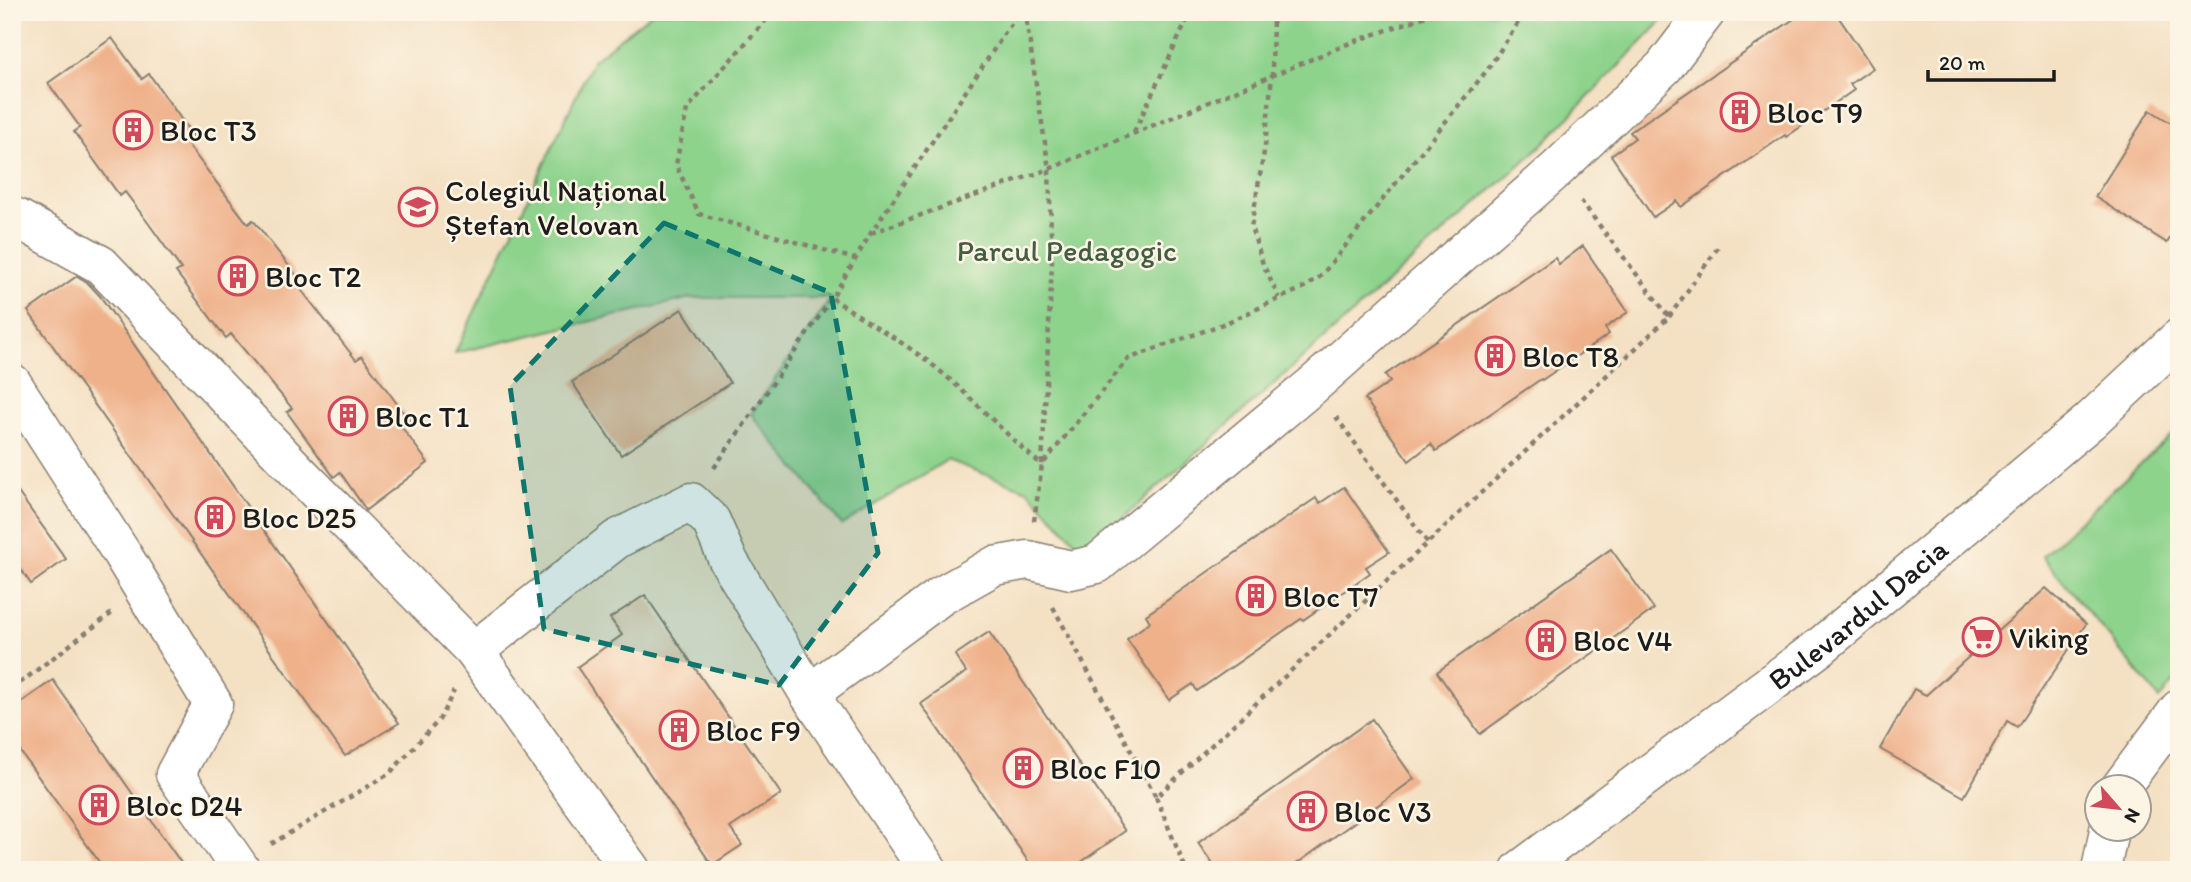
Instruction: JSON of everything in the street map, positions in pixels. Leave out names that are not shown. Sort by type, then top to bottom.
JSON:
[{"type":"main road","points":[[809,694],[941,596],[994,566],[1028,560],[1071,570],[1097,564],[1313,386],[1557,169],[1664,67],[1706,12]]},
{"type":"main road","points":[[12,218],[17,218],[102,265],[300,474],[474,651],[631,870]]},
{"type":"main road","name":"Bulevardul Dacia","points":[[1521,870],[1820,647],[2089,422],[2179,338]]},
{"type":"main road","points":[[12,383],[213,704],[175,774],[239,867]]},
{"type":"main road","points":[[474,651],[617,538],[691,502],[710,522],[728,561],[809,694],[928,870]]},
{"type":"main road","points":[[2130,774],[2179,709]]},
{"type":"main road","points":[[2101,870],[2106,844]]},
{"type":"path","points":[[773,12],[687,109],[676,165],[699,214],[855,259]]},
{"type":"path","points":[[691,502],[832,298],[871,233],[1019,12]]},
{"type":"path","points":[[1025,12],[1049,169],[1052,264],[1042,465],[1028,560],[1156,797],[1186,870]]},
{"type":"path","points":[[1134,132],[1191,12]]},
{"type":"path","points":[[1273,12],[1272,75],[1265,146],[1251,227],[1263,264],[1279,298]]},
{"type":"path","points":[[871,233],[1049,169],[1350,43],[1438,12]]},
{"type":"path","points":[[1042,465],[1128,359],[1228,322],[1305,288],[1321,276],[1488,69],[1525,12]]},
{"type":"path","points":[[1557,169],[1669,317]]},
{"type":"path","points":[[1156,797],[1669,317],[1719,246]]},
{"type":"path","points":[[832,298],[922,357],[978,403],[1042,465]]},
{"type":"path","points":[[1313,386],[1428,543]]},
{"type":"path","points":[[12,689],[143,589]]},
{"type":"path","points":[[239,867],[389,774],[439,720],[474,651]]},
{"type":"highlighted area","points":[[664,223],[831,293],[878,553],[779,685],[544,629],[510,386]]},
{"type":"green space","name":"Parcul Pedagogic","points":[[653,12],[1671,12],[1542,145],[1085,552],[1028,490],[947,460],[842,525],[751,414],[831,298],[691,298],[455,353],[593,60]]},
{"type":"green space","points":[[2179,428],[2179,675],[2160,699],[2042,556]]},
{"type":"building","name":"Bloc T9","points":[[1804,12],[1835,12],[1873,68],[1850,84],[1854,90],[1786,137],[1785,135],[1681,207],[1677,201],[1653,217],[1611,155],[1635,138],[1630,132]]},
{"type":"building","points":[[112,38],[142,79],[149,74],[196,140],[188,145],[248,224],[253,220],[300,280],[296,283],[356,360],[362,356],[409,420],[401,426],[428,463],[366,510],[340,472],[334,477],[287,412],[292,408],[231,334],[226,338],[176,272],[181,269],[149,224],[125,192],[120,196],[74,132],[80,127],[48,83]]},
{"type":"building","points":[[2150,110],[2179,128],[2179,223],[2167,243],[2095,197]]},
{"type":"building","name":"Bloc T8","points":[[1583,246],[1628,312],[1605,328],[1609,334],[1542,380],[1436,451],[1431,444],[1409,461],[1365,399],[1390,382],[1385,375],[1555,258],[1559,264]]},
{"type":"building","name":"Bloc D25","points":[[77,276],[100,296],[399,723],[345,756],[28,311]]},
{"type":"building","points":[[682,309],[730,383],[621,455],[572,382]]},
{"type":"building","points":[[12,484],[66,559],[31,584],[12,557]]},
{"type":"building","name":"Bloc T7","points":[[1344,487],[1389,552],[1366,567],[1370,573],[1303,620],[1197,691],[1193,684],[1169,700],[1127,639],[1150,622],[1146,615],[1316,498],[1320,503]]},
{"type":"building","name":"Bloc V4","points":[[1611,549],[1654,609],[1480,734],[1437,672]]},
{"type":"building","points":[[2046,588],[2086,624],[2017,727],[2007,721],[1964,797],[1880,749],[1914,689],[1926,695]]},
{"type":"building","name":"Bloc F9","points":[[645,595],[781,794],[730,828],[742,845],[712,865],[577,667],[622,635],[610,618]]},
{"type":"building","name":"Bloc F10","points":[[989,632],[1125,831],[1070,870],[1034,870],[921,704],[966,672],[955,655]]},
{"type":"building","name":"Bloc D24","points":[[53,680],[186,870],[105,870],[12,740],[12,709]]},
{"type":"building","name":"Bloc V3","points":[[1372,719],[1414,779],[1288,870],[1217,870],[1198,843]]},
{"type":"place","name":"Bloc T9","points":[[1740,112]]},
{"type":"place","name":"Bloc T3","points":[[133,130]]},
{"type":"place","name":"Colegiul Național Ștefan Velovan","points":[[418,207]]},
{"type":"place","name":"Bloc T2","points":[[238,276]]},
{"type":"place","name":"Bloc T8","points":[[1495,356]]},
{"type":"place","name":"Bloc T1","points":[[348,416]]},
{"type":"place","name":"Bloc D25","points":[[215,517]]},
{"type":"place","name":"Bloc T7","points":[[1256,596]]},
{"type":"place","name":"Viking","points":[[1982,637]]},
{"type":"place","name":"Bloc V4","points":[[1546,640]]},
{"type":"place","name":"Bloc F9","points":[[679,730]]},
{"type":"place","name":"Bloc F10","points":[[1023,768]]},
{"type":"place","name":"Bloc D24","points":[[99,805]]},
{"type":"place","name":"Bloc V3","points":[[1307,811]]}]
